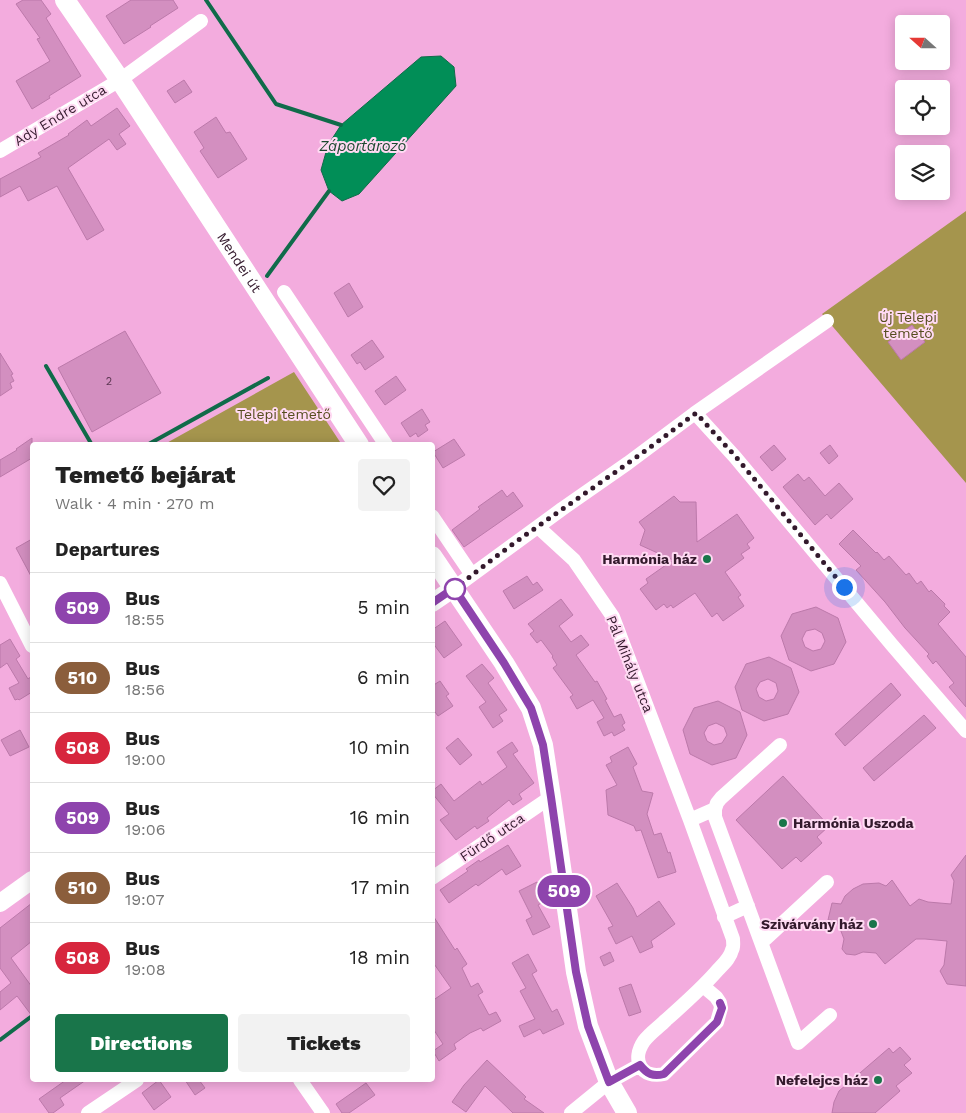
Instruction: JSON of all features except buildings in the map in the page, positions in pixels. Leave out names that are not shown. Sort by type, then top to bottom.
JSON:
[{"type":"main road","name":"Mendei út","points":[[65,0],[120,80],[357,442]]},
{"type":"main road","points":[[435,560],[504,663],[531,708],[543,745],[576,972],[588,1026],[609,1082],[626,1113]]},
{"type":"street","points":[[120,80],[201,21]]},
{"type":"street","name":"Ady Endre utca","points":[[0,150],[120,80]]},
{"type":"street","name":"Mendei út","points":[[284,292],[384,442]]},
{"type":"street","points":[[435,601],[696,413],[828,321]]},
{"type":"street","points":[[696,413],[736,457],[966,731]]},
{"type":"street","points":[[435,520],[472,575]]},
{"type":"street","name":"Pál Mihály utca","points":[[538,526],[574,560],[613,617],[690,820],[733,945],[729,958],[704,986]]},
{"type":"street","points":[[0,583],[30,642]]},
{"type":"street","points":[[780,745],[721,798],[717,803],[714,816],[798,1042],[830,1015]]},
{"type":"street","name":"Fürdő utca","points":[[435,876],[551,797]]},
{"type":"street","points":[[690,820],[715,809]]},
{"type":"street","points":[[0,903],[30,881]]},
{"type":"street","points":[[762,942],[827,882]]},
{"type":"street","points":[[724,916],[748,906]]},
{"type":"street","points":[[704,986],[716,997],[722,1008],[717,1022],[664,1074],[656,1076],[649,1074],[640,1065],[639,1052],[645,1039],[704,986]]},
{"type":"street","points":[[571,1113],[609,1082],[640,1065]]},
{"type":"street","points":[[88,1113],[134,1082]]},
{"type":"street","points":[[301,1082],[323,1113]]},
{"type":"green space","name":"Új Telepi temető","points":[[966,211],[966,483],[822,314]]},
{"type":"green space","name":"Telepi temető","points":[[294,372],[340,442],[168,442]]},
{"type":"water","name":"Záportározó","points":[[441,56],[454,67],[456,86],[359,194],[342,201],[329,191],[321,170],[328,145],[341,125],[421,57]]},
{"type":"waterway","points":[[206,0],[276,104],[341,125]]},
{"type":"waterway","points":[[267,276],[329,191]]},
{"type":"waterway","points":[[46,366],[90,442]]},
{"type":"waterway","points":[[152,442],[268,378]]},
{"type":"waterway","points":[[0,1040],[30,1018]]},
{"type":"bus line","name":"509","points":[[435,601],[454,588],[504,663],[531,708],[543,745],[576,972],[588,1026],[609,1082],[640,1065],[649,1074],[656,1076],[664,1074],[717,1022],[722,1008],[720,1003]]},
{"type":"place","name":"Harmónia ház","points":[[707,559]]},
{"type":"place","name":"Harmónia Uszoda","points":[[783,823]]},
{"type":"place","name":"Szivárvány ház","points":[[873,924]]},
{"type":"place","name":"Nefelejcs ház","points":[[878,1080]]},
{"type":"route","points":[[455,589],[538,526],[696,413],[736,457],[844,587]]}]
